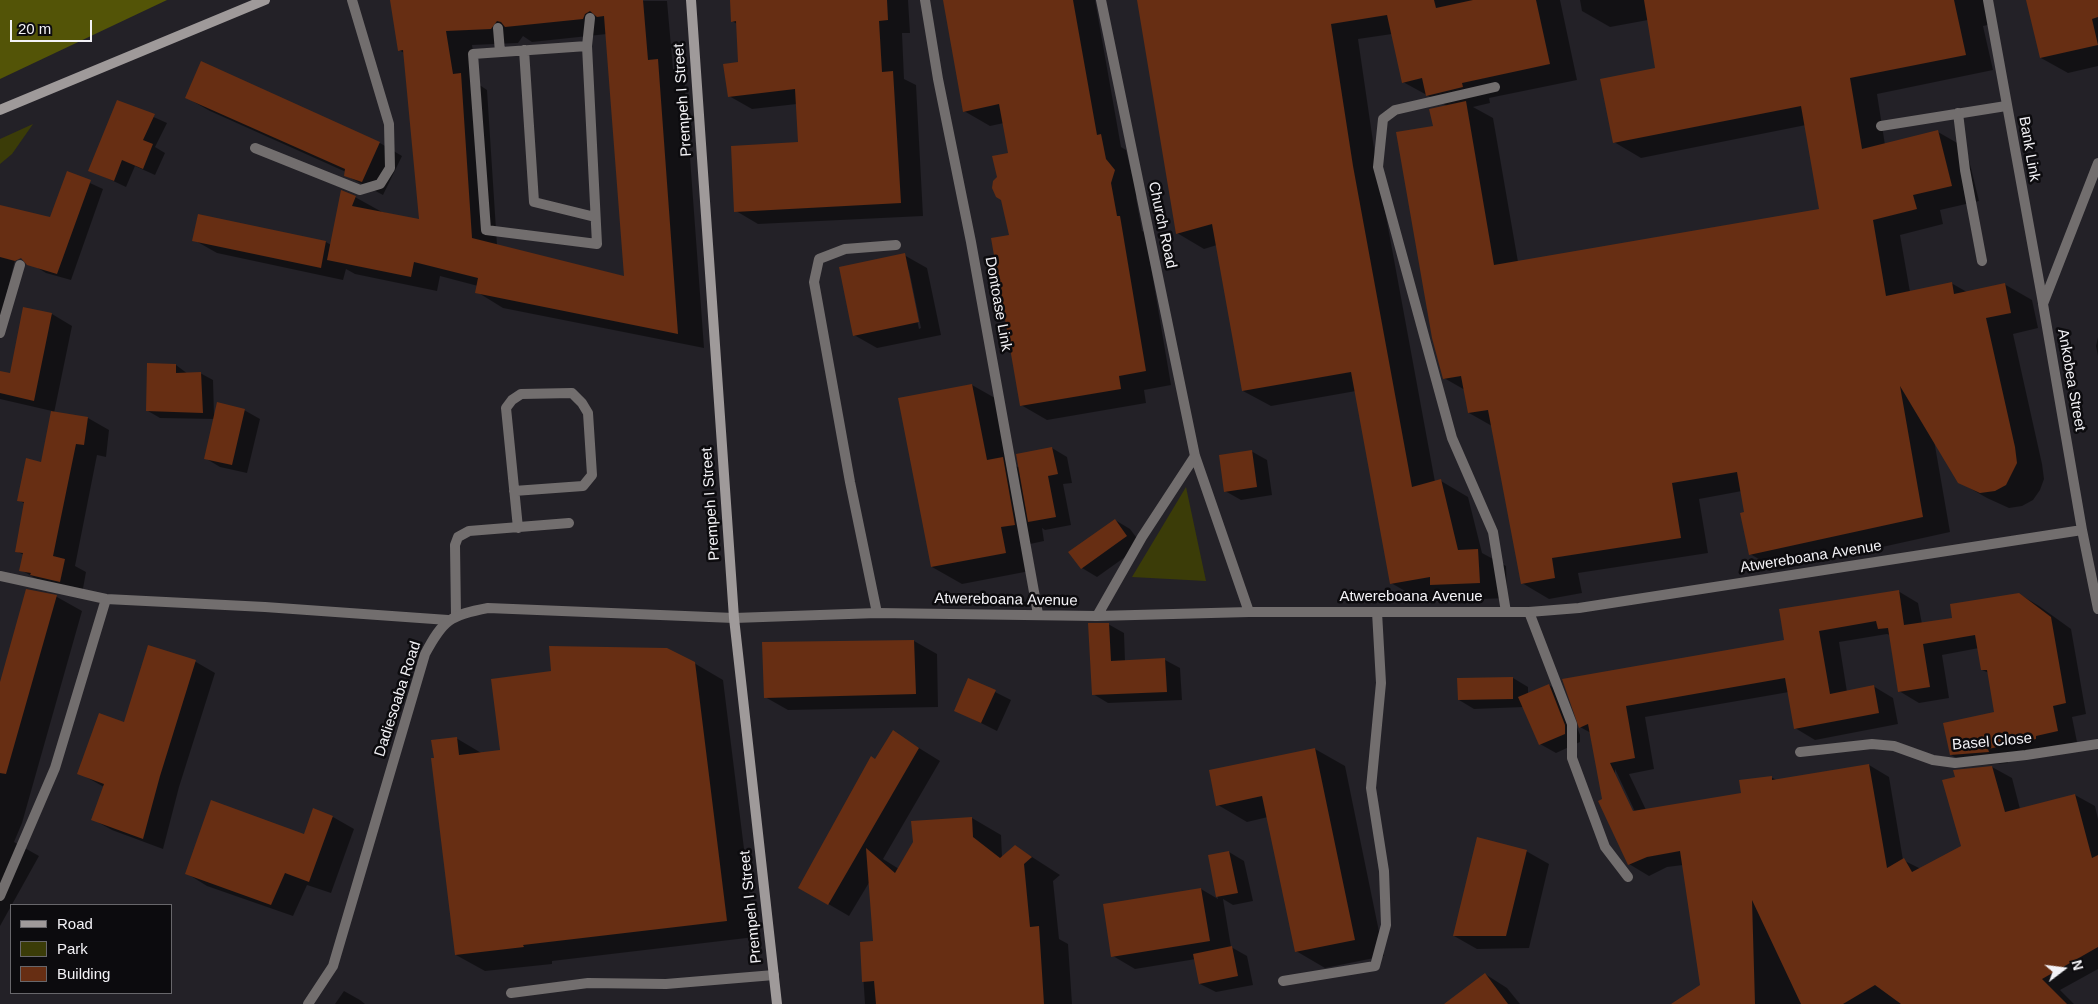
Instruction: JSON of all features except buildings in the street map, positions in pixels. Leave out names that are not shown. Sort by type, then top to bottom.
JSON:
[{"type":"main road","points":[[0,110],[265,0]]},
{"type":"main road","name":"Prempeh I Street","points":[[691,0],[734,618],[777,1004]]},
{"type":"street","points":[[255,148],[360,190],[380,184],[390,168],[389,124],[352,0]]},
{"type":"street","name":"Dontoase Link","points":[[925,0],[938,79],[973,252],[1038,614]]},
{"type":"street","name":"Church Road","points":[[1101,0],[1194,456],[1249,612]]},
{"type":"street","name":"Bank Link","points":[[1988,0],[2043,304]]},
{"type":"street","points":[[587,46],[473,54],[486,230],[597,244],[587,46],[590,18]]},
{"type":"street","points":[[498,28],[500,52]]},
{"type":"street","points":[[524,50],[534,202],[595,217]]},
{"type":"street","points":[[1495,87],[1395,110],[1383,119],[1378,167],[1452,438],[1493,532],[1506,612]]},
{"type":"street","points":[[1881,126],[2006,106]]},
{"type":"street","points":[[1958,113],[1965,170],[1982,261]]},
{"type":"street","points":[[2043,304],[2098,163]]},
{"type":"street","points":[[877,613],[850,482],[814,282],[819,259],[845,249],[896,245]]},
{"type":"street","points":[[0,333],[20,265]]},
{"type":"street","name":"Ankobea Street","points":[[2043,304],[2082,530],[2098,609]]},
{"type":"street","points":[[514,491],[583,486],[592,475],[588,413],[582,403],[572,394],[521,394],[512,400],[506,408],[514,491],[518,528]]},
{"type":"street","points":[[1097,616],[1142,537],[1194,456]]},
{"type":"street","points":[[452,618],[455,545],[458,537],[468,531],[569,523]]},
{"type":"street","name":"Atwereboana Avenue","points":[[734,618],[877,613],[1097,616],[1249,612],[1529,612],[1579,608],[2082,530]]},
{"type":"street","points":[[0,576],[106,599],[452,618],[465,612],[488,608],[734,618]]},
{"type":"street","points":[[0,896],[55,768],[106,599]]},
{"type":"street","points":[[1283,981],[1375,966],[1382,942],[1386,925],[1384,871],[1371,788],[1381,683],[1377,612]]},
{"type":"street","points":[[1529,612],[1572,724],[1572,758],[1605,848],[1628,877]]},
{"type":"street","name":"Dadiesoaba Road","points":[[308,1004],[334,966],[425,654],[436,634],[452,618]]},
{"type":"street","name":"Basel Close","points":[[1800,752],[1872,744],[1894,746],[1933,760],[1955,763],[2098,744]]},
{"type":"street","points":[[511,993],[588,983],[666,984],[774,975]]},
{"type":"green space","points":[[33,124],[12,154],[0,164],[0,139]]},
{"type":"green space","points":[[1186,487],[1206,581],[1132,577]]},
{"type":"shaded area","points":[[0,0],[167,0],[0,79]]}]
